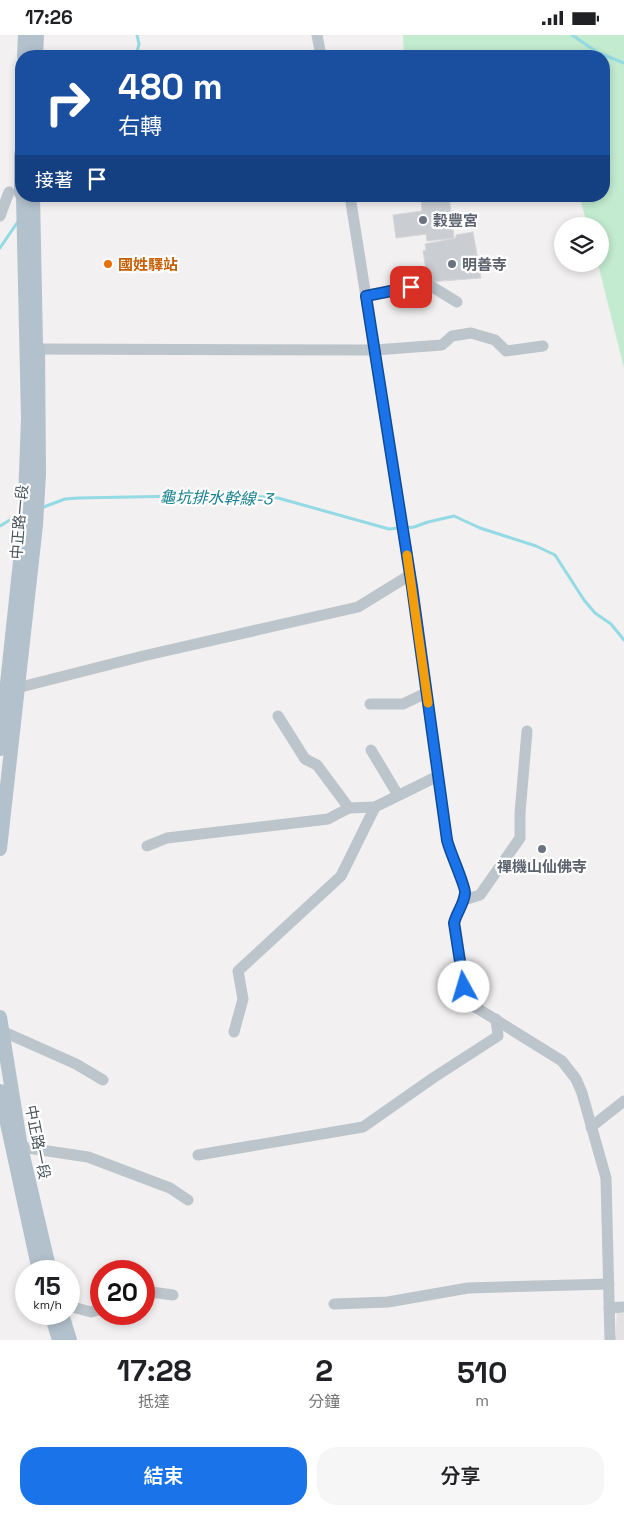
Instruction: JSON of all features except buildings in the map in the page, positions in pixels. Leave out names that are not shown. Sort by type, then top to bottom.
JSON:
[{"type":"main road","points":[[24,50],[25,35]]},
{"type":"main road","points":[[36,35],[36,50]]},
{"type":"main road","name":"中正路一段","points":[[0,849],[12,687],[31,511],[28,419],[32,349],[36,344],[29,222],[22,202]]},
{"type":"main road","name":"中正路一段","points":[[0,749],[12,687]]},
{"type":"main road","name":"中正路一段","points":[[1,1024],[16,1148],[37,1260]]},
{"type":"main road","name":"中正路一段","points":[[0,1091],[47,1260]]},
{"type":"main road","points":[[54,1325],[59,1340]]},
{"type":"main road","points":[[65,1325],[70,1340]]},
{"type":"lane","points":[[317,35],[320,50]]},
{"type":"lane","points":[[0,216],[15,198]]},
{"type":"lane","points":[[351,202],[402,521],[447,840],[451,855],[466,890],[464,900],[456,914],[454,923],[465,996],[472,1005],[562,1061],[576,1079],[582,1093],[606,1178],[610,1340]]},
{"type":"lane","points":[[366,296],[426,283],[457,302]]},
{"type":"lane","points":[[32,349],[374,350],[442,345],[452,336],[471,333],[495,340],[506,351],[543,346]]},
{"type":"lane","points":[[12,687],[143,655],[358,607],[410,575]]},
{"type":"lane","points":[[370,705],[403,704],[426,693]]},
{"type":"lane","points":[[278,717],[305,759],[317,765],[349,808]]},
{"type":"lane","points":[[464,900],[480,895],[520,838],[520,813],[527,731]]},
{"type":"lane","points":[[372,750],[398,795]]},
{"type":"lane","points":[[147,846],[167,839],[328,819],[349,808],[375,807],[438,776]]},
{"type":"lane","points":[[234,1032],[243,999],[238,971],[341,876],[375,807]]},
{"type":"lane","points":[[198,1155],[363,1127],[498,1035],[496,1019]]},
{"type":"lane","points":[[1,1024],[103,1080]]},
{"type":"lane","points":[[591,1127],[624,1101]]},
{"type":"lane","points":[[16,1148],[88,1157],[170,1188],[188,1200]]},
{"type":"lane","points":[[334,1304],[388,1302],[468,1288],[609,1284]]},
{"type":"lane","points":[[155,1292],[174,1295]]},
{"type":"lane","points":[[609,1308],[624,1307]]},
{"type":"shaded area","points":[[617,1313],[624,1313],[624,1340],[615,1340]]},
{"type":"green space","points":[[403,35],[624,35],[624,368],[600,272],[609,272],[609,217],[585,217],[581,202],[610,202],[610,50],[404,50]]},
{"type":"waterway","points":[[137,35],[139,44],[138,50]]},
{"type":"waterway","points":[[572,35],[594,50]]},
{"type":"waterway","points":[[610,57],[624,63]]},
{"type":"waterway","points":[[0,248],[19,220]]},
{"type":"waterway","name":"龜坑排水幹線-3","points":[[41,508],[65,499],[78,498],[237,495],[278,498],[389,529],[399,528]]},
{"type":"waterway","name":"龜坑排水幹線-3","points":[[0,526],[21,515]]},
{"type":"waterway","name":"龜坑排水幹線-3","points":[[405,528],[454,516],[480,528],[536,546],[555,555],[584,600],[595,613],[611,624],[624,640]]},
{"type":"slow traffic","points":[[407,555],[428,703]]},
{"type":"place","name":"穀豐宮","points":[[423,220]]},
{"type":"place","name":"國姓驛站","points":[[108,264]]},
{"type":"place","name":"明善寺","points":[[452,264]]},
{"type":"place","name":"禪機山仙佛寺","points":[[542,849]]},
{"type":"route","points":[[411,287],[366,296],[412,587],[447,840],[451,855],[466,890],[464,900],[456,914],[454,923],[464,987]]}]
